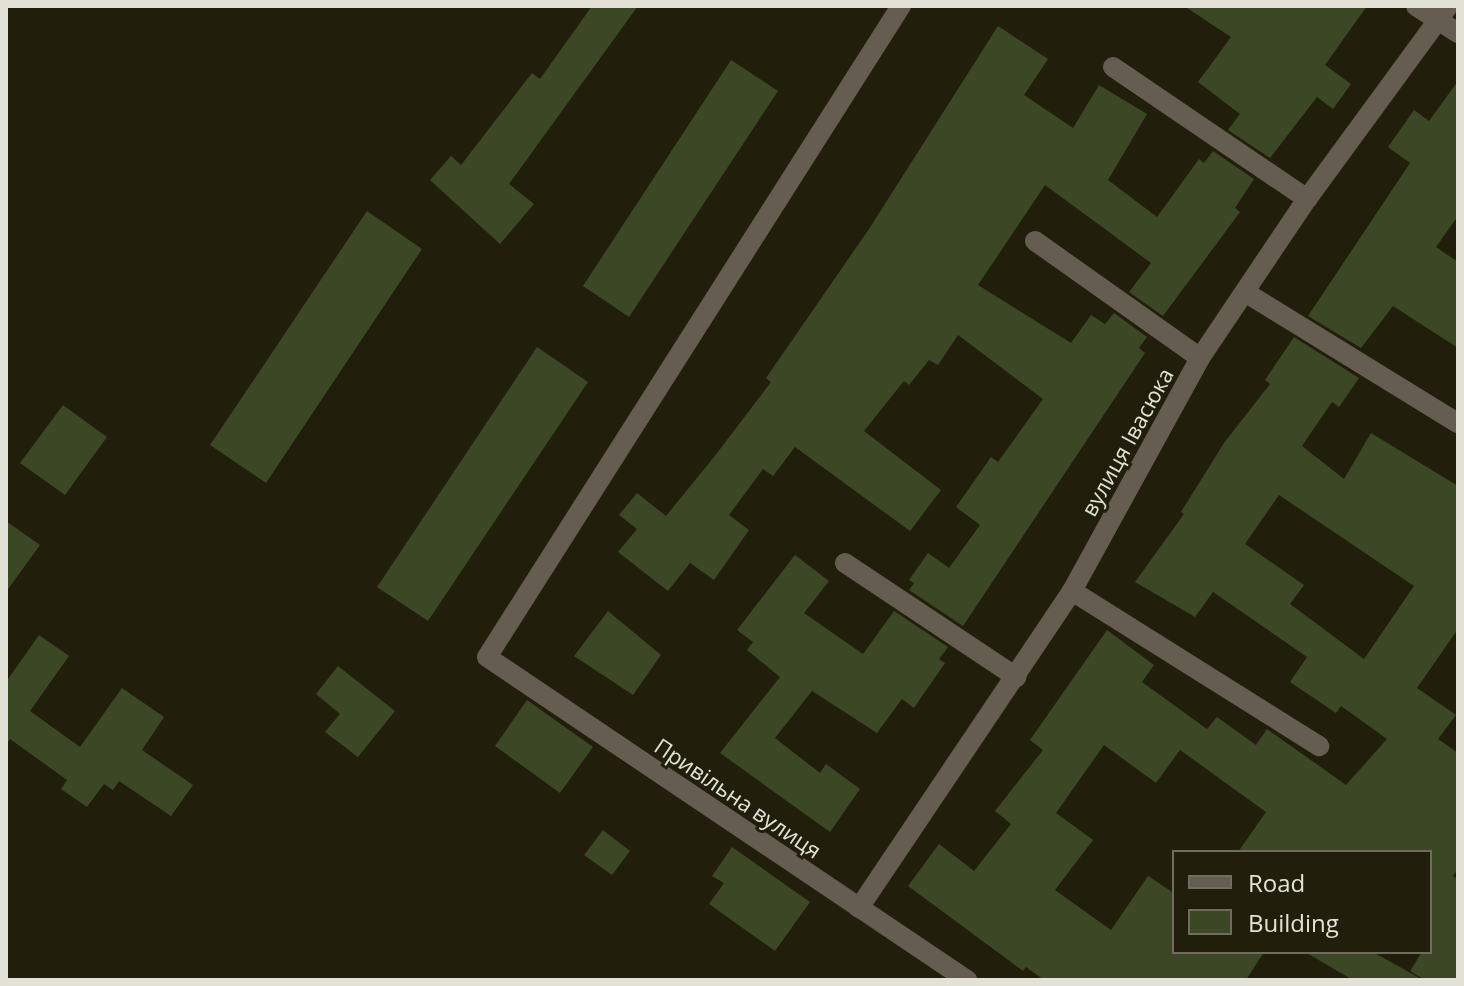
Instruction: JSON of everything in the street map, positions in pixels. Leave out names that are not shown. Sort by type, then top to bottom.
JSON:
[{"type":"street","name":"Привільна вулиця","points":[[901,6],[489,654],[490,661],[967,980]]},
{"type":"street","points":[[1416,6],[1443,13],[1458,33]]},
{"type":"street","name":"вулиця Івасюка","points":[[859,908],[1072,591],[1200,358],[1248,294],[1307,199],[1443,13]]},
{"type":"street","points":[[1113,67],[1307,199]]},
{"type":"street","points":[[1035,241],[1200,358]]},
{"type":"street","points":[[1248,294],[1458,423]]},
{"type":"street","points":[[845,563],[1016,677]]},
{"type":"street","points":[[1072,591],[1319,746]]},
{"type":"building","points":[[592,6],[638,6],[509,184],[534,204],[500,244],[430,180],[451,156],[461,165],[532,73],[540,79]]},
{"type":"building","points":[[1184,6],[1367,6],[1325,65],[1351,84],[1333,109],[1317,97],[1270,158],[1228,130],[1240,114],[1198,82],[1231,37]]},
{"type":"building","points":[[998,26],[1048,59],[1024,95],[1073,128],[1099,85],[1147,114],[1108,180],[1157,217],[1199,159],[1204,163],[1213,151],[1254,179],[1235,208],[1240,212],[1163,316],[1129,292],[1151,263],[1045,185],[978,285],[1071,343],[1091,315],[1105,324],[1114,313],[1147,337],[1139,348],[1145,353],[963,626],[909,590],[914,583],[909,580],[928,553],[949,568],[980,525],[956,507],[991,457],[998,462],[1043,399],[958,335],[938,365],[929,360],[909,385],[904,381],[864,431],[941,490],[910,531],[795,447],[773,476],[763,469],[729,515],[749,530],[714,580],[690,563],[668,591],[618,552],[637,529],[619,515],[637,493],[666,516],[714,457],[771,382],[766,378],[869,229]]},
{"type":"building","points":[[731,60],[778,91],[629,317],[583,286]]},
{"type":"building","points":[[1458,81],[1458,216],[1436,247],[1458,262],[1458,348],[1393,306],[1361,348],[1308,316],[1410,163],[1388,147],[1414,110],[1429,121]]},
{"type":"building","points":[[367,211],[422,249],[266,483],[210,445]]},
{"type":"building","points":[[1294,337],[1359,378],[1339,407],[1332,402],[1302,446],[1344,479],[1371,433],[1458,486],[1458,629],[1417,688],[1456,715],[1438,739],[1458,753],[1458,869],[1453,876],[1458,880],[1458,980],[1425,980],[1410,971],[1421,954],[1432,954],[1432,850],[1239,850],[1266,812],[1180,750],[1156,783],[1104,745],[1056,813],[1093,840],[1055,890],[1111,930],[1148,876],[1172,892],[1172,954],[1263,954],[1246,980],[1044,980],[1026,967],[1023,971],[908,886],[939,844],[974,871],[1011,824],[995,811],[1043,750],[1030,740],[1107,630],[1154,665],[1142,682],[1207,729],[1217,717],[1256,745],[1267,729],[1346,785],[1387,739],[1341,706],[1336,713],[1290,682],[1307,657],[1213,592],[1195,617],[1135,582],[1184,514],[1181,512],[1224,443],[1270,384],[1265,380]],"holes":[[[1279,495],[1414,586],[1364,659],[1290,604],[1304,585],[1245,544]]]},
{"type":"building","points":[[537,347],[588,382],[428,621],[377,587]]},
{"type":"building","points":[[63,405],[107,437],[65,495],[20,463]]},
{"type":"building","points":[[6,521],[40,545],[6,592]]},
{"type":"building","points":[[795,555],[829,581],[804,613],[863,654],[894,611],[948,647],[939,659],[945,663],[914,708],[902,699],[877,733],[812,691],[775,738],[820,773],[826,764],[860,789],[830,832],[720,753],[780,677],[747,650],[753,642],[737,630]]},
{"type":"building","points":[[608,611],[661,655],[633,695],[574,656]]},
{"type":"building","points":[[39,635],[69,656],[30,711],[80,747],[122,688],[164,717],[142,750],[193,785],[171,816],[119,781],[113,790],[104,784],[87,807],[61,789],[67,780],[10,739],[6,745],[6,682]]},
{"type":"building","points":[[338,666],[395,711],[358,757],[325,732],[340,714],[316,694]]},
{"type":"building","points":[[527,700],[593,747],[560,793],[495,746]]},
{"type":"building","points":[[603,830],[630,851],[612,875],[584,855]]},
{"type":"building","points":[[732,847],[810,902],[775,951],[709,904],[724,883],[712,876]]},
{"type":"building","points":[[1308,954],[1377,954],[1423,980],[1353,980]]}]
